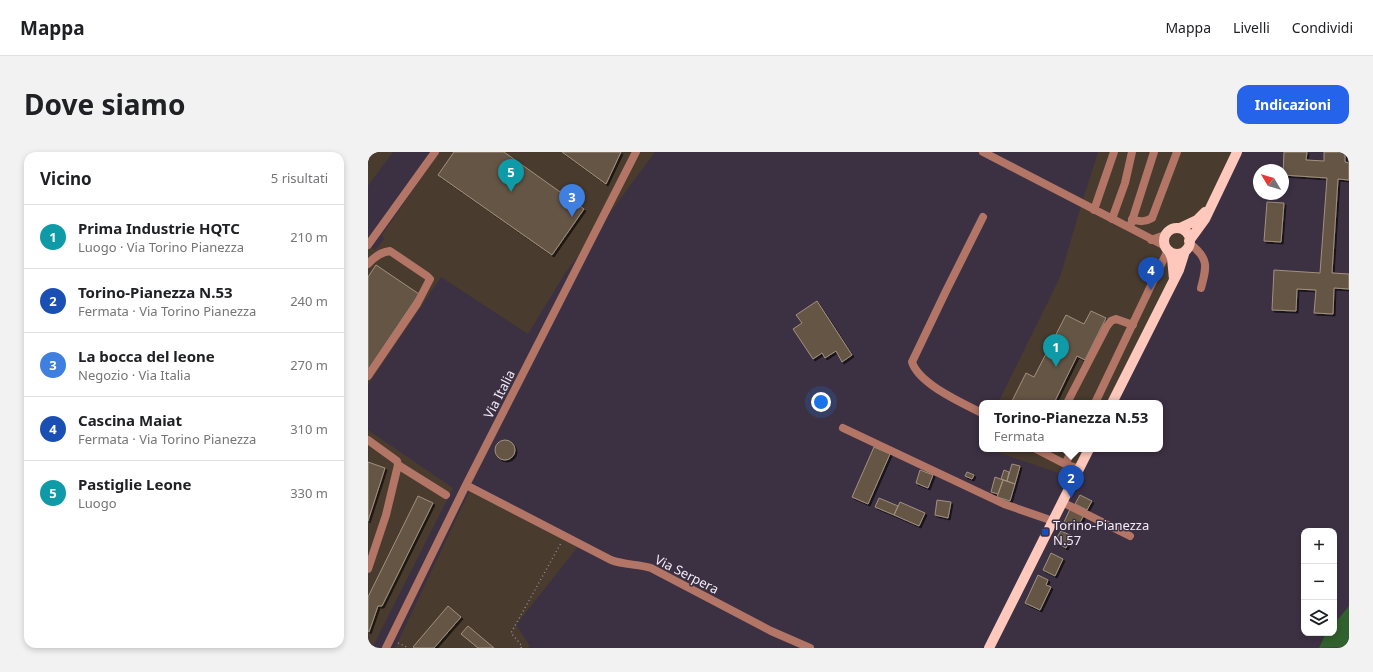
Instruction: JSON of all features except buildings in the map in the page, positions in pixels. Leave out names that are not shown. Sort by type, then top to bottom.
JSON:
[{"type":"main road","points":[[1114,400],[1179,270],[1188,246],[1205,220],[1237,152]]},
{"type":"main road","points":[[1174,279],[1172,258],[1164,239],[1165,235],[1171,229],[1180,228],[1197,220],[1209,210]]},
{"type":"main road","points":[[1180,228],[1187,233],[1188,246]]},
{"type":"main road","points":[[1168,249],[1177,253],[1188,246]]},
{"type":"main road","points":[[989,648],[1088,452]]},
{"type":"street","points":[[368,245],[435,152]]},
{"type":"street","name":"Via Italia","points":[[386,648],[466,485],[636,152]]},
{"type":"street","points":[[983,152],[1168,249],[1096,400]]},
{"type":"street","points":[[1094,210],[1114,152]]},
{"type":"street","points":[[1112,219],[1125,183],[1132,152]]},
{"type":"street","points":[[1129,228],[1154,152]]},
{"type":"street","points":[[1132,219],[1138,222],[1146,221],[1152,218],[1177,152]]},
{"type":"street","points":[[979,412],[921,378],[914,369],[912,362],[942,297],[983,217]]},
{"type":"street","points":[[1151,240],[1165,235]]},
{"type":"street","points":[[1188,246],[1199,251],[1205,260],[1206,269],[1201,288]]},
{"type":"street","points":[[368,264],[385,251],[390,251],[430,279],[417,304],[368,376]]},
{"type":"street","points":[[1069,400],[1111,321],[1116,319],[1132,325]]},
{"type":"street","points":[[843,428],[1004,504],[1053,521]]},
{"type":"street","points":[[368,440],[397,461],[398,465],[446,495]]},
{"type":"street","points":[[1044,452],[1065,464],[1079,469]]},
{"type":"street","points":[[1065,464],[1071,452]]},
{"type":"street","points":[[368,569],[386,515],[398,465]]},
{"type":"street","name":"Via Serpera","points":[[466,485],[619,563],[651,568],[771,631],[810,648]]},
{"type":"street","points":[[1062,502],[1130,536]]},
{"type":"path","points":[[521,648],[522,646],[511,633],[564,536]]},
{"type":"path","points":[[391,639],[409,648]]},
{"type":"shaded area","points":[[368,152],[393,152],[368,186]]},
{"type":"shaded area","points":[[439,152],[655,152],[564,275],[528,334],[441,277],[368,385],[368,245],[375,250],[384,239],[382,235]]},
{"type":"shaded area","points":[[1098,152],[1233,152],[1109,400],[999,400],[1060,277]]},
{"type":"shaded area","points":[[368,430],[453,488],[372,648],[368,648]]},
{"type":"shaded area","points":[[997,452],[1082,452],[1070,477]]},
{"type":"shaded area","points":[[471,488],[580,544],[516,625],[530,646],[528,648],[395,648]]},
{"type":"green space","points":[[1349,606],[1349,647],[1319,648],[1325,636],[1337,636],[1337,620]]},
{"type":"place","name":"Pastiglie Leone","points":[[511,192]]},
{"type":"place","name":"La bocca del leone","points":[[572,217]]},
{"type":"place","name":"Cascina Maiat","points":[[1151,290]]},
{"type":"place","name":"Prima Industrie HQTC","points":[[1056,367]]},
{"type":"place","name":"Torino-Pianezza N.53","points":[[1071,498]]},
{"type":"place","name":"Torino-Pianezza N.57","points":[[1045,532]]}]
